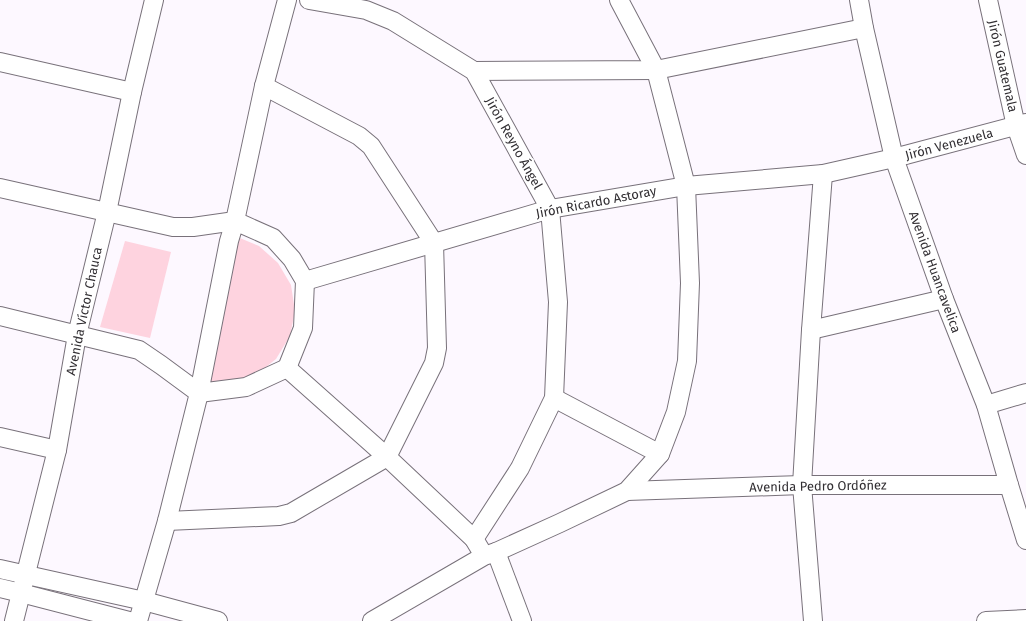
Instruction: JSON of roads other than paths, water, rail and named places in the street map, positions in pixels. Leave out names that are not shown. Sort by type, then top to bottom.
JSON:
[{"type":"street","name":"Avenida Víctor Chauca","points":[[14,621],[57,450],[77,335],[107,212],[132,92],[154,0]]},
{"type":"street","points":[[138,621],[167,521],[199,393],[229,242],[235,221],[264,86],[287,0]]},
{"type":"street","name":"Jirón Reyno Ángel","points":[[309,0],[366,10],[393,21],[474,71],[550,209],[558,302],[554,398]]},
{"type":"street","points":[[372,621],[490,554],[627,491],[660,454],[676,412],[687,361],[690,283],[686,186],[656,70],[619,0]]},
{"type":"street","name":"Avenida Huancavelica","points":[[859,0],[894,158],[944,299],[986,405],[1026,540]]},
{"type":"street","name":"Jirón Guatemala","points":[[988,0],[1021,125],[1026,155]]},
{"type":"street","points":[[474,71],[656,70],[864,28]]},
{"type":"street","points":[[0,62],[132,92]]},
{"type":"street","points":[[167,521],[279,516],[291,512],[387,457],[434,363],[437,348],[434,244],[370,146],[359,136],[264,86]]},
{"type":"street","name":"Jirón Venezuela","points":[[894,158],[1021,125]]},
{"type":"street","name":"Jirón Ricardo Astoray","points":[[304,281],[550,209],[686,186],[823,174],[894,158]]},
{"type":"street","points":[[813,621],[802,485],[811,330],[823,174]]},
{"type":"street","points":[[0,188],[173,227],[193,227],[235,221],[273,238],[292,259],[304,281],[303,328],[287,368],[246,387],[199,393],[139,350],[0,316]]},
{"type":"street","points":[[811,330],[944,299]]},
{"type":"street","points":[[287,368],[387,457],[490,554],[509,585],[522,621]]},
{"type":"street","points":[[986,405],[1026,393]]},
{"type":"street","points":[[474,539],[520,468],[554,398],[660,454]]},
{"type":"street","points":[[0,437],[57,450]]},
{"type":"street","name":"Avenida Pedro Ordóñez","points":[[627,491],[802,485],[1009,485]]},
{"type":"street","points":[[0,569],[144,601],[218,621]]},
{"type":"street","points":[[0,588],[129,621]]},
{"type":"street","points":[[986,621],[1026,619]]}]
